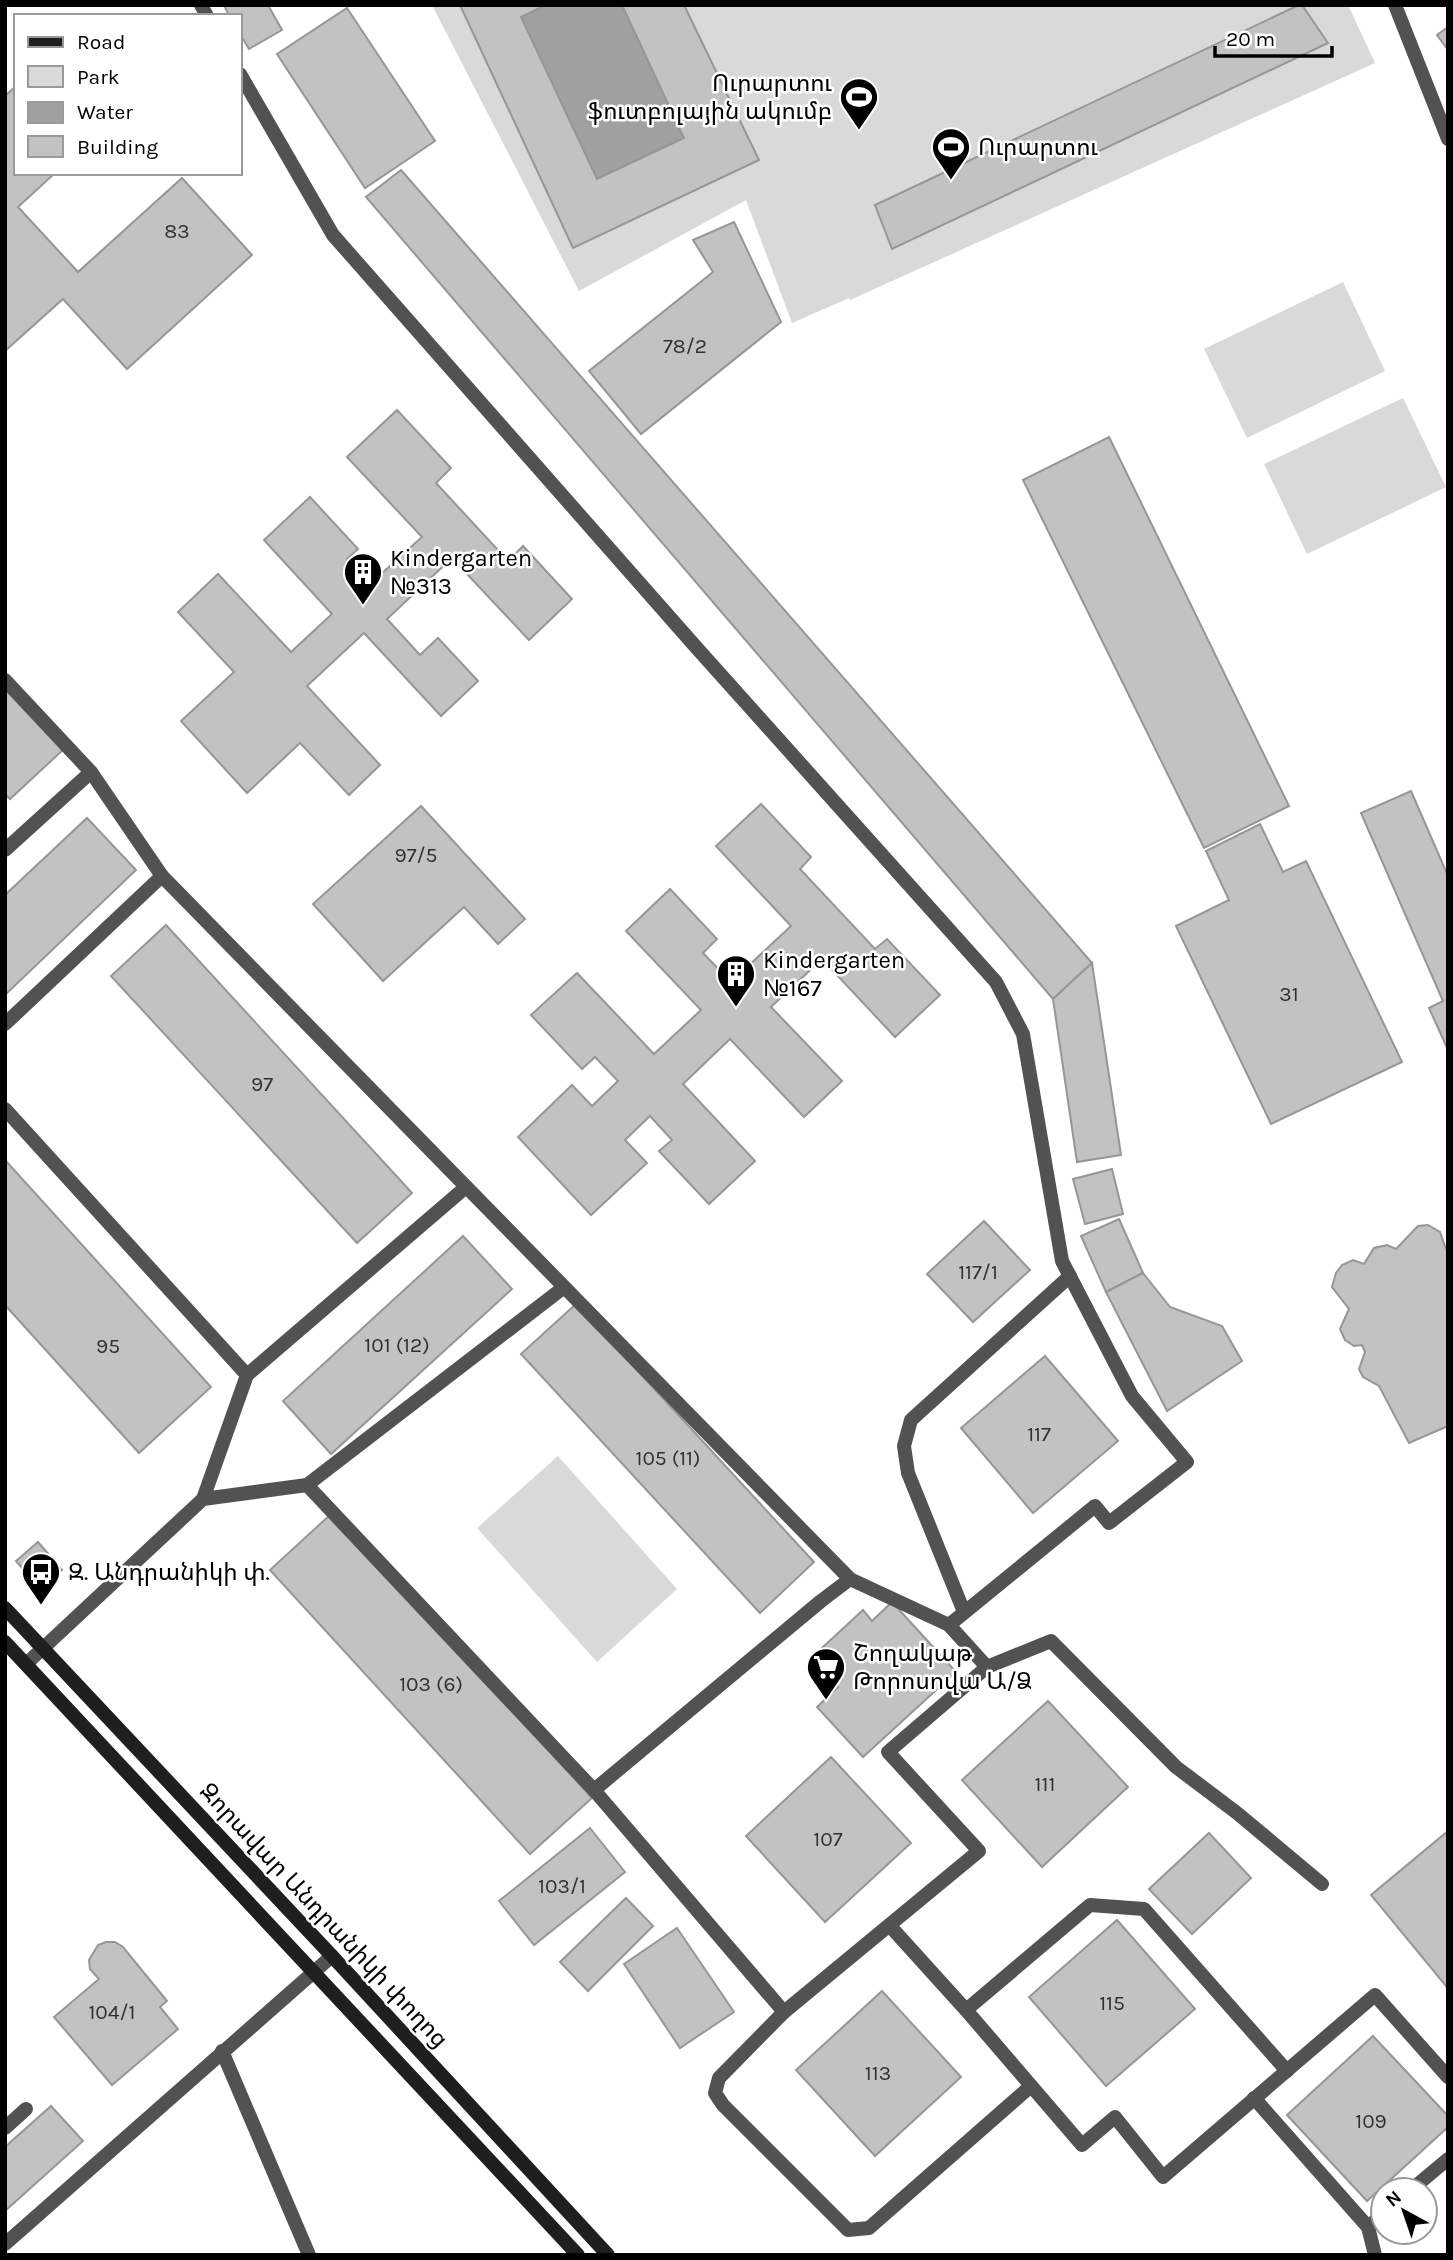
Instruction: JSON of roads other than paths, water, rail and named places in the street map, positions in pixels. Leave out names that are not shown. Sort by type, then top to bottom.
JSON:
[{"type":"main road","name":"Զորավար Անդրանիկի փողոց","points":[[5,1608],[608,2255]]},
{"type":"main road","name":"Զորավար Անդրանիկի փողոց","points":[[5,1642],[578,2255]]},
{"type":"street","points":[[1395,5],[1448,139]]},
{"type":"street","points":[[242,77],[333,235],[996,982],[1023,1034],[1062,1261],[1132,1396],[1187,1462],[1109,1523],[1095,1506],[949,1625]]},
{"type":"street","points":[[5,680],[91,772],[162,876],[850,1579],[949,1625],[987,1667]]},
{"type":"street","points":[[5,850],[91,772]]},
{"type":"street","points":[[5,1024],[162,876]]},
{"type":"street","points":[[5,1109],[247,1375]]},
{"type":"street","points":[[26,1664],[203,1499],[247,1375],[466,1187]]},
{"type":"street","points":[[964,1612],[908,1473],[904,1446],[911,1420],[1070,1276]]},
{"type":"street","points":[[203,1499],[307,1485],[563,1288]]},
{"type":"street","points":[[307,1485],[594,1790],[784,2012]]},
{"type":"street","points":[[594,1790],[850,1579]]},
{"type":"street","points":[[1031,2086],[869,2228],[848,2230],[723,2105],[715,2093],[719,2078],[784,2012],[978,1851],[888,1752],[987,1667],[1051,1641],[1176,1767],[1237,1813],[1322,1884]]},
{"type":"street","points":[[966,2010],[1090,1905],[1144,1909],[1287,2071]]},
{"type":"street","points":[[890,1926],[1082,2146],[1115,2117],[1163,2177],[1375,1995],[1448,2077]]},
{"type":"street","points":[[5,2244],[332,1956]]},
{"type":"street","points":[[222,2051],[309,2255]]},
{"type":"street","points":[[1254,2098],[1368,2227],[1375,2255]]},
{"type":"street","points":[[5,2128],[26,2109]]},
{"type":"street","points":[[1428,2176],[1448,2159]]},
{"type":"water","points":[[546,5],[622,5],[684,138],[597,179],[521,17]]},
{"type":"place","name":"Ուրարտու ֆուտբոլային ակումբ","points":[[859,131]]},
{"type":"place","name":"Ուրարտու","points":[[951,181]]},
{"type":"place","name":"Kindergarten №313","points":[[363,606]]},
{"type":"place","name":"Kindergarten №167","points":[[736,1008]]},
{"type":"place","name":"Զ. Անդրանիկի փ.","points":[[41,1606]]},
{"type":"place","name":"Շողակաթ Թորոսովա Ա/Ձ","points":[[826,1701]]}]
